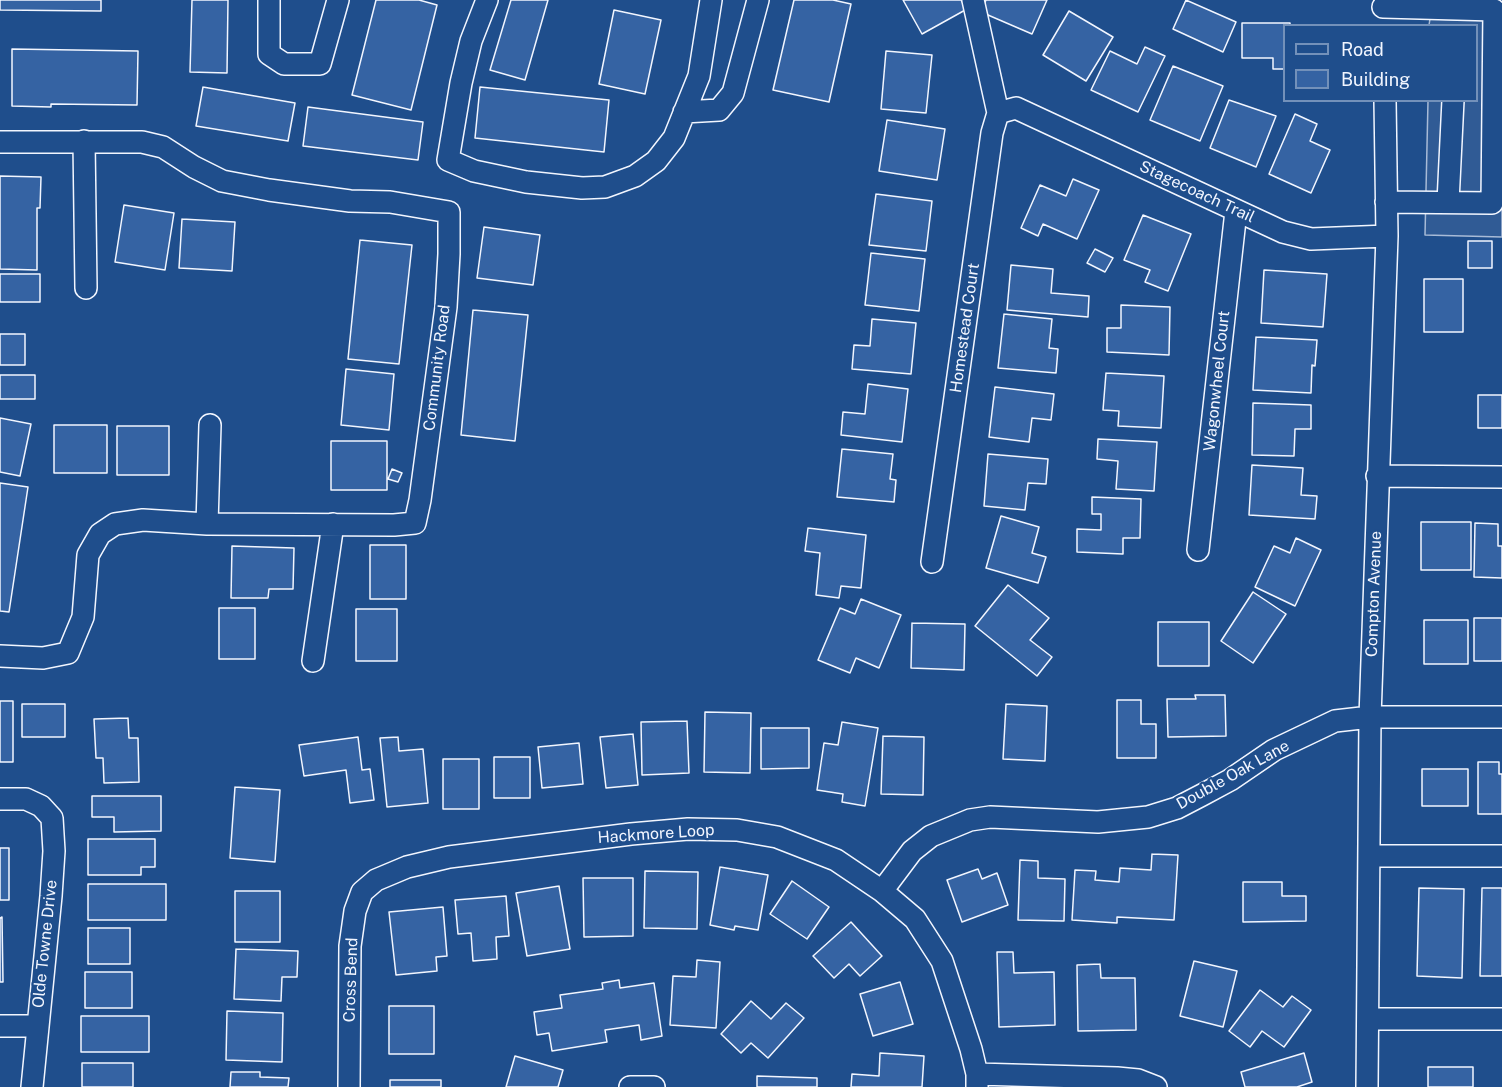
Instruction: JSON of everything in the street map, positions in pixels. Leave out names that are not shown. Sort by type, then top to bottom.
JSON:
[{"type":"street","points":[[269,0],[269,54],[284,64],[320,64],[338,0]]},
{"type":"street","points":[[487,0],[471,41],[461,83],[448,160],[474,171],[560,187],[605,187],[635,176],[657,161],[674,138],[699,76],[711,0]]},
{"type":"street","points":[[684,112],[718,110],[733,93],[758,0]]},
{"type":"street","points":[[973,0],[1007,111]]},
{"type":"street","points":[[1384,11],[1456,17],[1494,10],[1492,203],[1386,202]]},
{"type":"street","name":"Compton Avenue","points":[[1367,1087],[1370,717],[1387,236],[1385,102]]},
{"type":"street","points":[[1448,202],[1453,102]]},
{"type":"street","name":"Stagecoach Trail","points":[[1007,111],[1283,232],[1311,239],[1387,236]]},
{"type":"street","name":"Homestead Court","points":[[932,562],[992,133],[1007,111]]},
{"type":"street","points":[[0,142],[84,141],[86,288]]},
{"type":"street","name":"Community Road","points":[[84,141],[142,142],[163,147],[194,167],[222,181],[350,201],[417,205],[449,212],[446,307],[415,523],[333,524]]},
{"type":"street","name":"Wagonwheel Court","points":[[1198,550],[1236,212]]},
{"type":"street","points":[[207,524],[210,425]]},
{"type":"street","points":[[1377,476],[1502,477]]},
{"type":"street","points":[[0,656],[43,658],[69,653],[82,617],[88,555],[100,534],[115,524],[143,520],[207,524],[333,524],[313,661]]},
{"type":"street","name":"Double Oak Lane","points":[[882,891],[912,851],[931,836],[950,827],[990,817],[1098,822],[1148,817],[1202,795],[1230,780],[1274,750],[1335,721],[1370,717],[1502,717]]},
{"type":"street","name":"Olde Towne Drive","points":[[0,798],[26,799],[41,806],[52,818],[54,851],[32,1087]]},
{"type":"street","name":"Hackmore Loop","points":[[376,880],[407,867],[449,857],[631,834],[688,829],[737,830],[777,837],[836,860],[882,891],[915,919],[942,961],[971,1049],[976,1081]]},
{"type":"street","points":[[1370,856],[1502,856]]},
{"type":"street","name":"Cross Bend","points":[[349,1087],[352,934],[355,911],[362,892],[376,880]]},
{"type":"street","points":[[1368,1019],[1502,1019]]},
{"type":"street","points":[[0,1026],[37,1026]]},
{"type":"street","points":[[976,1081],[1117,1078],[1138,1080],[1156,1087]]},
{"type":"street","points":[[630,1087],[654,1087]]},
{"type":"shaded area","points":[[1430,19],[1502,21],[1502,237],[1425,235],[1428,102],[1478,102],[1478,24],[1429,24]]},
{"type":"building","points":[[0,0],[101,0],[101,11],[0,10]]},
{"type":"building","points":[[192,0],[228,0],[227,73],[190,72]]},
{"type":"building","points":[[376,0],[419,0],[437,5],[411,110],[352,95]]},
{"type":"building","points":[[511,0],[548,0],[525,80],[490,70]]},
{"type":"building","points":[[794,0],[833,0],[851,4],[829,102],[773,90]]},
{"type":"building","points":[[903,0],[961,0],[967,9],[922,34]]},
{"type":"building","points":[[986,0],[1047,0],[1032,34],[981,12]]},
{"type":"building","points":[[1186,0],[1236,22],[1223,52],[1173,29]]},
{"type":"building","points":[[614,10],[661,20],[645,94],[599,84]]},
{"type":"building","points":[[1069,11],[1113,37],[1086,81],[1043,55]]},
{"type":"building","points":[[1242,23],[1290,23],[1283,24],[1283,69],[1273,69],[1273,58],[1242,58]]},
{"type":"building","points":[[1145,47],[1165,56],[1138,112],[1091,90],[1110,51],[1137,64]]},
{"type":"building","points":[[12,49],[138,51],[137,105],[12,106]]},
{"type":"building","points":[[886,51],[932,55],[926,113],[881,109]]},
{"type":"building","points":[[1173,66],[1223,86],[1200,141],[1150,120]]},
{"type":"building","points":[[203,87],[295,103],[288,141],[196,126]]},
{"type":"building","points":[[480,87],[609,100],[604,152],[475,138]]},
{"type":"building","points":[[1229,100],[1276,116],[1256,167],[1210,148]]},
{"type":"building","points":[[308,107],[423,122],[418,160],[303,146]]},
{"type":"building","points":[[1295,114],[1317,124],[1310,141],[1330,150],[1311,193],[1269,174]]},
{"type":"building","points":[[887,120],[945,129],[937,180],[879,171]]},
{"type":"building","points":[[0,176],[41,177],[40,208],[37,208],[37,270],[0,269]]},
{"type":"building","points":[[1073,179],[1099,190],[1077,239],[1043,224],[1038,236],[1021,228],[1040,185],[1066,196]]},
{"type":"building","points":[[876,194],[932,201],[926,251],[869,245]]},
{"type":"building","points":[[124,205],[174,213],[165,270],[115,262]]},
{"type":"building","points":[[1143,215],[1191,234],[1168,291],[1145,282],[1150,270],[1124,260]]},
{"type":"building","points":[[182,219],[235,222],[232,271],[179,268]]},
{"type":"building","points":[[484,227],[540,235],[533,285],[477,278]]},
{"type":"building","points":[[360,240],[412,245],[399,364],[348,359]]},
{"type":"building","points":[[1468,241],[1492,241],[1492,268],[1468,268]]},
{"type":"building","points":[[1095,249],[1113,258],[1105,272],[1087,263]]},
{"type":"building","points":[[871,253],[925,259],[919,311],[865,305]]},
{"type":"building","points":[[1011,265],[1053,269],[1051,293],[1089,296],[1088,317],[1007,310]]},
{"type":"building","points":[[1264,270],[1327,274],[1323,327],[1261,323]]},
{"type":"building","points":[[0,274],[40,274],[40,302],[0,302]]},
{"type":"building","points":[[1424,279],[1463,279],[1463,332],[1424,332]]},
{"type":"building","points":[[1121,305],[1170,307],[1169,355],[1107,352],[1107,328],[1121,328]]},
{"type":"building","points":[[473,310],[528,315],[515,441],[461,435]]},
{"type":"building","points":[[1004,314],[1052,319],[1049,348],[1058,349],[1056,373],[998,368]]},
{"type":"building","points":[[872,319],[916,323],[911,374],[852,369],[854,345],[870,346]]},
{"type":"building","points":[[0,334],[25,334],[25,365],[0,365]]},
{"type":"building","points":[[1256,337],[1317,340],[1315,366],[1312,365],[1311,393],[1253,390]]},
{"type":"building","points":[[346,369],[394,374],[389,430],[341,425]]},
{"type":"building","points":[[1106,373],[1164,376],[1161,428],[1118,426],[1119,411],[1103,410]]},
{"type":"building","points":[[0,375],[35,375],[35,399],[0,399]]},
{"type":"building","points":[[868,384],[908,389],[902,442],[841,435],[843,412],[865,414]]},
{"type":"building","points":[[995,387],[1054,394],[1051,420],[1032,418],[1029,442],[989,437]]},
{"type":"building","points":[[1478,395],[1502,395],[1502,428],[1478,428]]},
{"type":"building","points":[[1253,403],[1311,405],[1311,429],[1295,429],[1294,456],[1252,455]]},
{"type":"building","points":[[0,418],[31,424],[20,476],[0,472]]},
{"type":"building","points":[[54,425],[107,425],[107,473],[54,473]]},
{"type":"building","points":[[117,426],[169,426],[169,475],[117,475]]},
{"type":"building","points":[[1098,439],[1157,442],[1154,491],[1116,489],[1118,461],[1097,459]]},
{"type":"building","points":[[331,441],[387,441],[387,490],[331,490]]},
{"type":"building","points":[[842,449],[893,454],[890,479],[896,480],[894,502],[837,497]]},
{"type":"building","points":[[988,454],[1048,459],[1046,484],[1028,483],[1025,510],[984,506]]},
{"type":"building","points":[[1252,465],[1303,468],[1301,495],[1317,496],[1315,519],[1249,515]]},
{"type":"building","points":[[392,469],[402,473],[398,482],[388,479]]},
{"type":"building","points":[[0,483],[28,487],[9,612],[0,611]]},
{"type":"building","points":[[1092,497],[1141,499],[1140,538],[1123,538],[1123,554],[1077,552],[1077,529],[1101,530],[1101,514],[1092,514]]},
{"type":"building","points":[[1001,516],[1039,527],[1032,553],[1046,557],[1038,583],[986,568]]},
{"type":"building","points":[[1421,522],[1471,522],[1471,570],[1421,570]]},
{"type":"building","points":[[1475,523],[1498,524],[1498,546],[1502,546],[1502,578],[1474,577]]},
{"type":"building","points":[[808,528],[866,535],[861,588],[841,586],[839,598],[816,595],[820,553],[805,551]]},
{"type":"building","points":[[1296,538],[1321,550],[1295,606],[1255,587],[1274,546],[1290,553]]},
{"type":"building","points":[[370,545],[406,545],[406,599],[370,599]]},
{"type":"building","points":[[232,546],[294,548],[293,589],[269,589],[268,598],[231,598]]},
{"type":"building","points":[[1008,585],[1049,618],[1030,640],[1052,657],[1037,676],[975,626]]},
{"type":"building","points":[[1253,592],[1286,614],[1253,663],[1221,641]]},
{"type":"building","points":[[861,599],[901,615],[879,668],[856,658],[850,673],[818,660],[840,608],[855,614]]},
{"type":"building","points":[[219,608],[255,608],[255,659],[219,659]]},
{"type":"building","points":[[356,609],[397,609],[397,661],[356,661]]},
{"type":"building","points":[[1474,618],[1502,618],[1502,661],[1474,661]]},
{"type":"building","points":[[1424,620],[1468,620],[1468,664],[1424,664]]},
{"type":"building","points":[[1158,622],[1209,622],[1209,666],[1158,666]]},
{"type":"building","points":[[912,623],[965,624],[964,670],[911,668]]},
{"type":"building","points":[[1195,695],[1225,695],[1226,736],[1168,737],[1167,699],[1196,699]]},
{"type":"building","points":[[1117,700],[1141,700],[1141,724],[1156,724],[1156,758],[1117,758]]},
{"type":"building","points":[[0,701],[13,701],[13,762],[0,762]]},
{"type":"building","points":[[22,704],[65,704],[65,737],[22,737]]},
{"type":"building","points":[[1006,704],[1047,706],[1045,761],[1003,759]]},
{"type":"building","points":[[705,712],[751,713],[750,773],[704,772]]},
{"type":"building","points":[[128,718],[129,738],[138,738],[139,782],[104,783],[103,758],[96,758],[94,719]]},
{"type":"building","points":[[687,721],[689,773],[642,775],[641,722]]},
{"type":"building","points":[[842,722],[878,728],[865,806],[842,802],[843,794],[817,790],[824,743],[838,745]]},
{"type":"building","points":[[761,728],[809,728],[809,768],[761,769]]},
{"type":"building","points":[[633,734],[638,785],[606,788],[600,737]]},
{"type":"building","points":[[883,736],[924,737],[923,795],[881,794]]},
{"type":"building","points":[[358,737],[362,770],[370,769],[374,800],[350,803],[346,770],[304,776],[299,745]]},
{"type":"building","points":[[398,737],[399,751],[423,749],[428,803],[387,807],[380,738]]},
{"type":"building","points":[[579,743],[583,784],[542,788],[538,747]]},
{"type":"building","points":[[494,757],[530,757],[530,798],[494,798]]},
{"type":"building","points":[[443,759],[479,759],[479,809],[443,809]]},
{"type":"building","points":[[1478,762],[1499,762],[1499,774],[1502,774],[1502,814],[1478,814]]},
{"type":"building","points":[[1422,769],[1468,769],[1468,806],[1422,806]]},
{"type":"building","points":[[235,787],[280,790],[275,862],[230,858]]},
{"type":"building","points":[[92,796],[161,796],[161,831],[114,832],[114,817],[92,817]]},
{"type":"building","points":[[88,839],[155,839],[155,867],[141,867],[141,875],[88,875]]},
{"type":"building","points":[[0,848],[9,848],[9,900],[0,900]]},
{"type":"building","points":[[1152,854],[1178,855],[1174,920],[1117,917],[1117,923],[1072,920],[1075,870],[1096,871],[1095,880],[1119,882],[1120,868],[1151,870]]},
{"type":"building","points":[[1020,860],[1038,861],[1038,878],[1065,879],[1064,921],[1018,920]]},
{"type":"building","points":[[720,867],[768,875],[758,930],[735,926],[734,930],[710,925]]},
{"type":"building","points":[[978,869],[982,879],[997,873],[1008,905],[962,922],[947,880]]},
{"type":"building","points":[[645,871],[698,872],[697,929],[644,928]]},
{"type":"building","points":[[583,878],[633,878],[633,936],[584,937]]},
{"type":"building","points":[[792,881],[829,907],[807,939],[770,914]]},
{"type":"building","points":[[1243,882],[1282,882],[1282,896],[1306,896],[1306,921],[1243,922]]},
{"type":"building","points":[[88,884],[166,884],[166,920],[88,920]]},
{"type":"building","points":[[559,886],[570,949],[527,956],[516,893]]},
{"type":"building","points":[[1419,888],[1464,889],[1462,978],[1417,976]]},
{"type":"building","points":[[1482,888],[1502,888],[1502,976],[1480,976]]},
{"type":"building","points":[[235,891],[280,891],[280,942],[235,942]]},
{"type":"building","points":[[506,896],[509,936],[496,937],[497,959],[473,961],[471,933],[458,934],[455,900]]},
{"type":"building","points":[[443,907],[447,956],[436,957],[437,971],[396,975],[389,912]]},
{"type":"building","points":[[2,917],[3,982],[0,982],[0,918]]},
{"type":"building","points":[[851,922],[882,956],[860,976],[849,964],[834,978],[813,956]]},
{"type":"building","points":[[88,928],[130,928],[130,964],[88,964]]},
{"type":"building","points":[[236,949],[298,951],[297,977],[282,977],[281,1001],[234,999]]},
{"type":"building","points":[[997,952],[1013,952],[1014,973],[1054,972],[1055,1025],[999,1027]]},
{"type":"building","points":[[697,960],[720,962],[716,1028],[670,1025],[673,976],[696,977]]},
{"type":"building","points":[[1194,961],[1237,971],[1223,1027],[1180,1016]]},
{"type":"building","points":[[1100,964],[1101,978],[1135,978],[1136,1030],[1078,1031],[1077,965]]},
{"type":"building","points":[[85,972],[132,972],[132,1008],[85,1008]]},
{"type":"building","points":[[619,980],[620,988],[654,983],[662,1036],[641,1040],[639,1025],[605,1030],[607,1042],[552,1051],[549,1033],[537,1035],[534,1012],[562,1008],[560,995],[603,989],[602,983]]},
{"type":"building","points":[[900,982],[913,1024],[873,1036],[860,994]]},
{"type":"building","points":[[1260,990],[1283,1007],[1292,996],[1311,1010],[1284,1047],[1262,1031],[1250,1047],[1229,1031]]},
{"type":"building","points":[[751,1001],[771,1019],[786,1003],[804,1018],[768,1058],[751,1043],[741,1053],[721,1034]]},
{"type":"building","points":[[389,1006],[434,1006],[434,1054],[389,1054]]},
{"type":"building","points":[[227,1011],[283,1013],[282,1062],[226,1060]]},
{"type":"building","points":[[81,1016],[149,1016],[149,1052],[81,1052]]},
{"type":"building","points":[[880,1053],[924,1056],[922,1087],[851,1087],[852,1074],[879,1076]]},
{"type":"building","points":[[1304,1053],[1312,1082],[1297,1087],[1245,1087],[1241,1072]]},
{"type":"building","points":[[515,1056],[563,1070],[558,1087],[506,1087]]},
{"type":"building","points":[[82,1063],[133,1063],[133,1087],[82,1087]]},
{"type":"building","points":[[1428,1067],[1473,1067],[1473,1087],[1428,1087]]},
{"type":"building","points":[[231,1072],[260,1072],[260,1077],[289,1078],[288,1087],[230,1087]]},
{"type":"building","points":[[757,1076],[817,1078],[817,1087],[757,1087]]},
{"type":"building","points":[[390,1080],[441,1080],[441,1087],[390,1087]]}]
